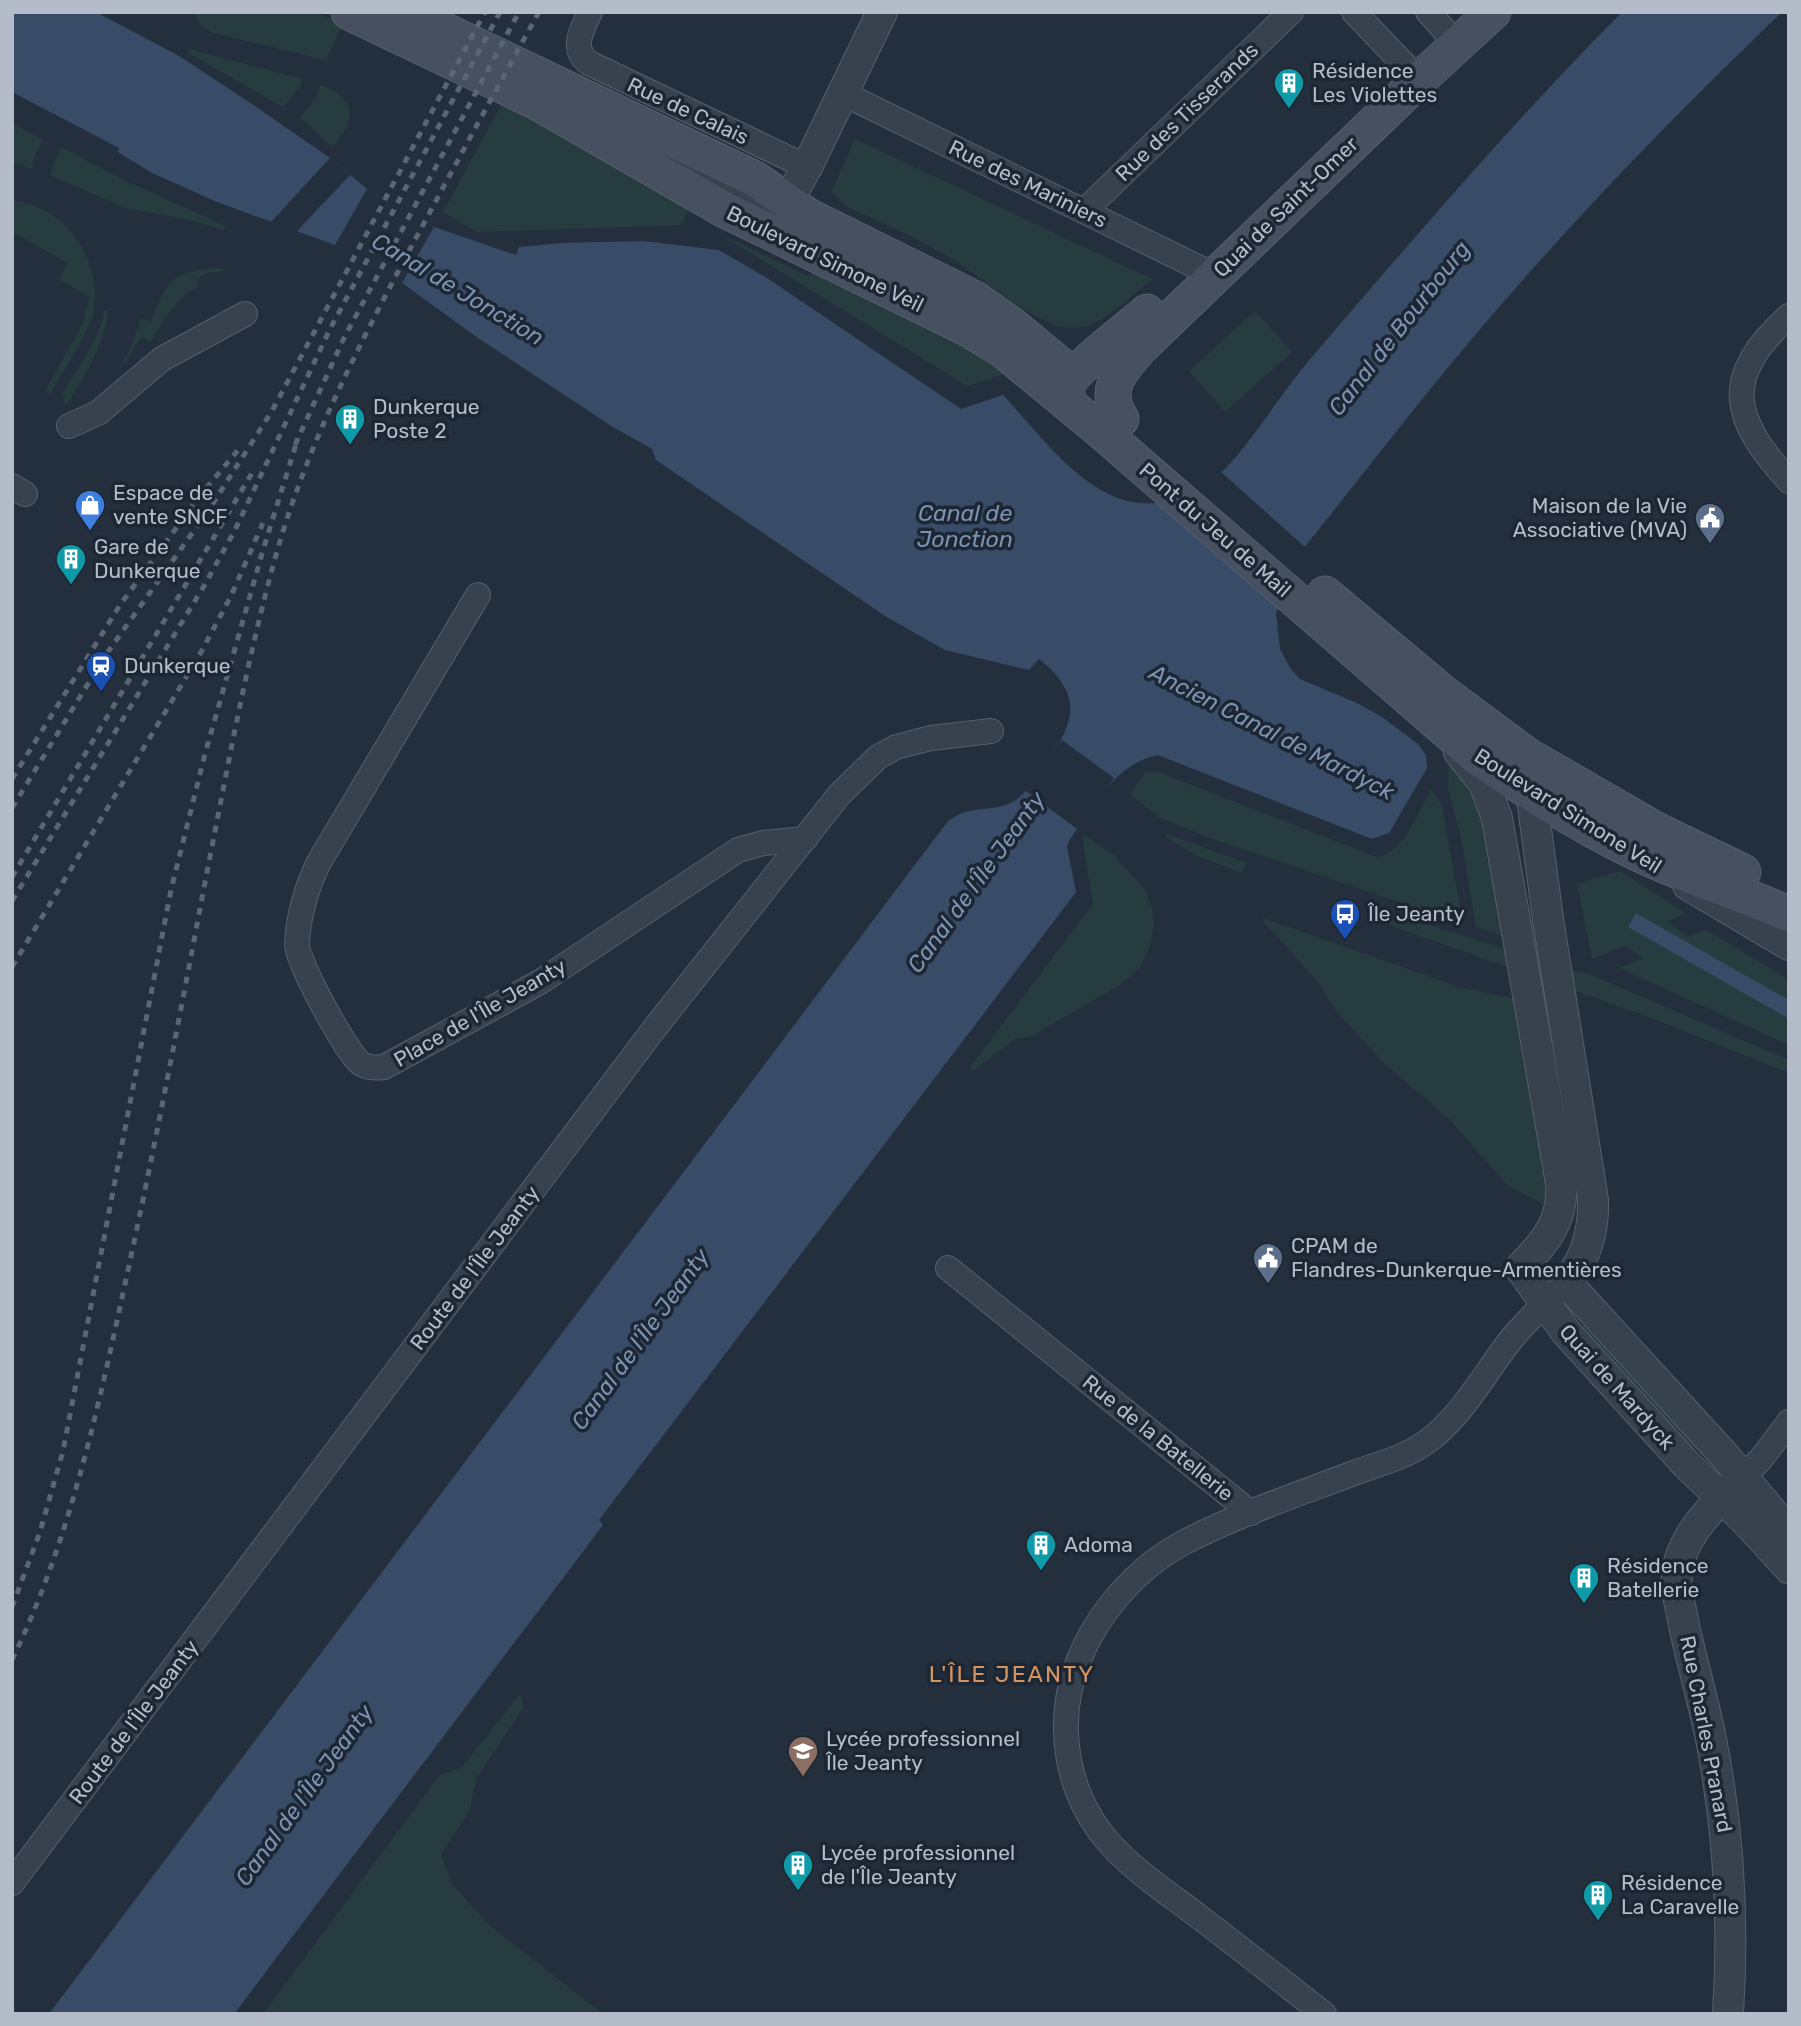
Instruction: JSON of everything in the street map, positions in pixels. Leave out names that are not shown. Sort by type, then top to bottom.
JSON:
[{"type":"main road","name":"Boulevard Simone Veil","points":[[349,12],[537,102],[723,209],[965,327],[1072,391]]},
{"type":"main road","name":"Boulevard Simone Veil","points":[[406,12],[755,179],[826,225],[975,299],[1024,335],[1072,391],[1111,425]]},
{"type":"main road","name":"Quai de Saint-Omer","points":[[1072,391],[1205,271],[1413,73],[1449,25],[1493,12]]},
{"type":"main road","name":"Quai de Saint-Omer","points":[[1111,425],[1114,386],[1120,373],[1205,271]]},
{"type":"main road","name":"Pont du Jeu de Mail","points":[[1111,425],[1337,620]]},
{"type":"main road","name":"Boulevard Simone Veil","points":[[1337,620],[1426,715],[1478,757],[1532,793],[1632,850]]},
{"type":"main road","name":"Boulevard Simone Veil","points":[[1337,620],[1442,692],[1516,748],[1615,807],[1704,854],[1789,892]]},
{"type":"main road","points":[[1632,850],[1789,914]]},
{"type":"street","name":"Rue de Calais","points":[[590,12],[580,34],[578,46],[584,60],[807,167]]},
{"type":"street","points":[[789,202],[882,12]]},
{"type":"street","name":"Rue des Tisserands","points":[[1084,211],[1291,12]]},
{"type":"street","points":[[1354,12],[1413,73]]},
{"type":"street","name":"Rue des Mariniers","points":[[842,93],[1205,271]]},
{"type":"street","name":"Boulevard Simone Veil","points":[[537,102],[635,143],[772,209],[781,210],[789,202]]},
{"type":"street","points":[[68,426],[98,412],[162,359],[245,314]]},
{"type":"street","points":[[1789,316],[1765,339],[1751,358],[1743,379],[1742,398],[1752,436],[1789,481]]},
{"type":"street","name":"Place de l'Île Jeanty","points":[[478,595],[319,862],[305,897],[297,944],[301,962],[342,1038],[360,1064],[367,1067],[384,1067],[527,989],[738,850],[763,843],[805,839]]},
{"type":"street","name":"Quai de Mardyck","points":[[1426,715],[1471,765],[1489,793],[1500,831],[1561,1183],[1562,1198],[1558,1217],[1542,1245],[1520,1268],[1566,1332],[1687,1465],[1732,1488]]},
{"type":"street","name":"Route de l'Île Jeanty","points":[[12,1883],[645,1040],[849,784],[888,751],[913,742],[992,731]]},
{"type":"street","points":[[1516,748],[1528,769],[1548,919],[1589,1167],[1593,1209],[1583,1256],[1566,1282]]},
{"type":"street","name":"Boulevard Simone Veil","points":[[1632,850],[1789,945]]},
{"type":"street","name":"Rue de la Batellerie","points":[[948,1268],[1251,1513],[1404,1455],[1425,1444],[1445,1427],[1511,1339],[1566,1282]]},
{"type":"street","name":"Quai de Mardyck","points":[[1566,1282],[1732,1488]]},
{"type":"street","points":[[1732,1488],[1760,1460],[1789,1422]]},
{"type":"street","points":[[1732,1488],[1789,1532]]},
{"type":"street","points":[[1732,1488],[1789,1568]]},
{"type":"street","name":"Rue Charles Pranard","points":[[1728,2014],[1731,1925],[1723,1809],[1712,1743],[1686,1633],[1677,1580],[1681,1556],[1689,1539],[1703,1519],[1732,1488]]},
{"type":"street","points":[[1251,1513],[1162,1556],[1136,1578],[1110,1606],[1091,1635],[1072,1679],[1065,1717],[1066,1745],[1073,1774],[1089,1815],[1114,1848],[1324,2014]]},
{"type":"green space","points":[[194,12],[314,12],[343,23],[326,60],[214,33],[201,26]]},
{"type":"green space","points":[[186,48],[302,79],[301,85],[283,107],[190,54]]},
{"type":"green space","points":[[320,85],[341,97],[347,103],[349,111],[346,128],[333,147],[300,118],[318,94]]},
{"type":"green space","points":[[505,98],[690,206],[681,225],[477,232],[443,212]]},
{"type":"green space","points":[[12,123],[43,140],[35,155],[32,169],[12,162]]},
{"type":"green space","points":[[855,139],[1152,279],[1114,311],[1094,323],[1071,328],[1042,320],[939,251],[847,207],[831,192]]},
{"type":"green space","points":[[61,147],[128,182],[226,226],[224,230],[190,220],[125,208],[50,175]]},
{"type":"green space","points":[[12,199],[48,212],[70,231],[86,256],[94,285],[95,299],[90,323],[50,395],[46,389],[84,322],[89,296],[59,280],[68,263],[12,232]]},
{"type":"green space","points":[[718,233],[810,277],[815,267],[950,334],[1005,374],[967,386]]},
{"type":"green space","points":[[225,269],[200,277],[197,282],[199,286],[177,303],[150,342],[142,337],[117,373],[130,349],[141,319],[151,321],[167,287],[181,275]]},
{"type":"green space","points":[[104,311],[108,311],[106,324],[98,349],[66,406],[62,394],[93,343]]},
{"type":"green space","points":[[1255,311],[1292,352],[1225,412],[1189,371]]},
{"type":"green space","points":[[1449,762],[1467,779],[1480,804],[1504,937],[1476,927],[1462,842],[1448,789]]},
{"type":"green space","points":[[1154,772],[1376,857],[1386,854],[1403,840],[1431,789],[1442,805],[1460,907],[1455,917],[1450,919],[1221,842],[1160,818],[1130,794],[1145,773]]},
{"type":"green space","points":[[1167,834],[1246,863],[1242,873],[1198,856],[1165,837]]},
{"type":"green space","points":[[1083,835],[1112,853],[1145,890],[1152,908],[1154,924],[1150,946],[1139,968],[1123,983],[1030,1037],[1016,1038],[974,1070],[971,1069],[1093,904]]},
{"type":"green space","points":[[1620,871],[1686,913],[1667,922],[1689,937],[1704,929],[1789,980],[1789,1000],[1636,914],[1628,926],[1789,1019],[1789,1045],[1619,968],[1643,958],[1626,945],[1592,959],[1577,884]]},
{"type":"green space","points":[[1381,910],[1596,977],[1789,1060],[1789,1073],[1649,1017],[1378,921]]},
{"type":"green space","points":[[1260,917],[1459,987],[1516,999],[1541,1121],[1549,1209],[1507,1185],[1449,1119],[1384,1063],[1337,1012],[1317,981]]},
{"type":"green space","points":[[1587,1322],[1699,1444],[1690,1451],[1579,1329]]},
{"type":"green space","points":[[520,1694],[524,1707],[476,1779],[470,1810],[441,1854],[453,1885],[489,1925],[603,2014],[263,2014],[439,1776],[462,1767]]},
{"type":"water","points":[[12,12],[96,12],[179,56],[330,158],[367,189],[434,227],[516,255],[519,247],[561,243],[643,241],[719,250],[767,278],[961,409],[1003,395],[1073,470],[1115,497],[1138,503],[1163,502],[1181,497],[1205,485],[1227,467],[1300,371],[1425,226],[1541,96],[1622,12],[1782,12],[1624,169],[1511,293],[1430,389],[1299,554],[1285,581],[1276,614],[1280,649],[1290,668],[1300,679],[1357,703],[1382,717],[1418,744],[1426,755],[1427,768],[1389,833],[1372,839],[1158,755],[1129,767],[1117,777],[1096,801],[1069,841],[1067,847],[1076,892],[599,1520],[603,1525],[234,2014],[49,2014],[948,821],[968,811],[1008,804],[1030,786],[1061,739],[1070,712],[1069,699],[1064,686],[1039,659],[1029,670],[945,650],[885,616],[656,460],[652,449],[613,427],[478,338],[402,283],[335,245],[217,202],[152,173],[118,152],[119,148],[12,92]]},
{"type":"water","points":[[1636,913],[1789,1000],[1789,1019],[1628,927]]},
{"type":"pier","points":[[330,158],[350,175],[297,231],[271,222]]},
{"type":"pier","points":[[367,189],[434,227],[402,283],[335,245]]},
{"type":"pier","points":[[1221,472],[1305,547],[1285,581],[1194,492]]},
{"type":"pier","points":[[1062,740],[1114,778],[1077,829],[1026,791]]},
{"type":"railway","points":[[12,808],[105,656],[210,508],[272,411],[485,12]]},
{"type":"railway","points":[[12,901],[204,586],[235,530],[330,329],[500,12]]},
{"type":"railway","points":[[295,445],[344,338],[519,12]]},
{"type":"railway","points":[[12,1660],[50,1569],[92,1428],[147,1181],[247,673],[288,515],[334,400],[370,325],[539,12]]},
{"type":"railway","points":[[12,1607],[40,1532],[63,1451],[171,890],[205,754],[298,438]]},
{"type":"railway","points":[[12,779],[120,605],[198,498],[239,449]]},
{"type":"railway","points":[[12,877],[255,468]]},
{"type":"railway","points":[[12,967],[200,654],[231,596],[263,523]]},
{"type":"place","name":"Résidence Les Violettes","points":[[1289,110]]},
{"type":"place","name":"Dunkerque Poste 2","points":[[350,446]]},
{"type":"place","name":"Espace de vente SNCF","points":[[90,532]]},
{"type":"place","name":"Maison de la Vie Associative (MVA)","points":[[1710,545]]},
{"type":"place","name":"Gare de Dunkerque","points":[[71,586]]},
{"type":"place","name":"Dunkerque","points":[[101,693]]},
{"type":"place","name":"Île Jeanty","points":[[1345,941]]},
{"type":"place","name":"CPAM de Flandres-Dunkerque-Armentières","points":[[1268,1285]]},
{"type":"place","name":"Adoma","points":[[1041,1572]]},
{"type":"place","name":"Résidence Batellerie","points":[[1584,1605]]},
{"type":"place","name":"Lycée professionnel Île Jeanty","points":[[803,1778]]},
{"type":"place","name":"Lycée professionnel de l'Île Jeanty","points":[[798,1892]]},
{"type":"place","name":"Résidence La Caravelle","points":[[1598,1922]]},
{"type":"district","name":"L'ÎLE JEANTY","points":[[1012,1674]]},
{"type":"water label","name":"Canal de Jonction","points":[[458,289]]},
{"type":"water label","name":"Canal de Bourbourg","points":[[1399,328]]},
{"type":"water label","name":"Canal de Jonction","points":[[965,526]]},
{"type":"water label","name":"Ancien Canal de Mardyck","points":[[1272,732]]},
{"type":"water label","name":"Canal de l'Île Jeanty","points":[[976,882]]},
{"type":"water label","name":"Canal de l'Île Jeanty","points":[[640,1339]]},
{"type":"water label","name":"Canal de l'Île Jeanty","points":[[304,1795]]}]
